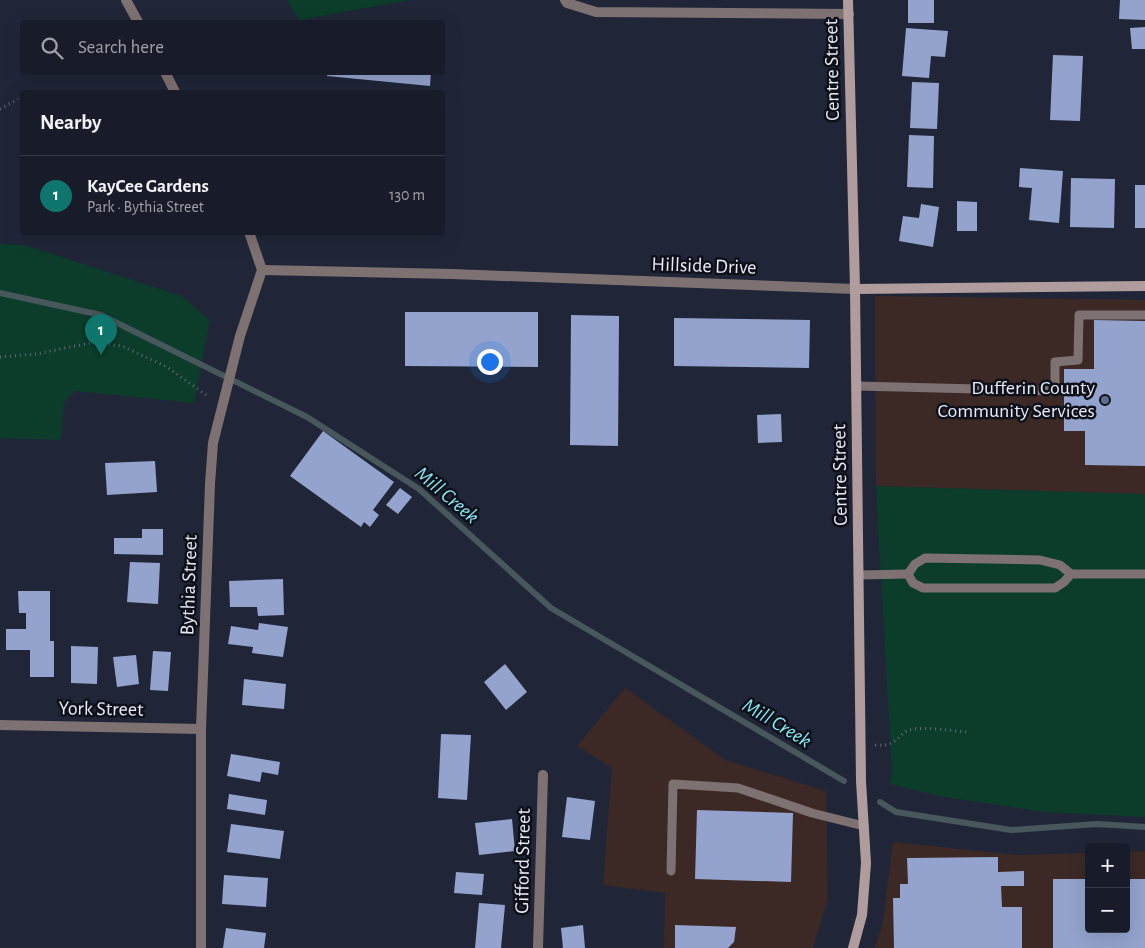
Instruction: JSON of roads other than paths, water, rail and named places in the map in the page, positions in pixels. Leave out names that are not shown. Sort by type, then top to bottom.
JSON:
[{"type":"street","points":[[126,0],[137,20]]},
{"type":"street","points":[[565,0],[596,12],[848,14]]},
{"type":"street","name":"Centre Street","points":[[848,0],[856,289],[861,781],[866,863],[862,915],[853,948]]},
{"type":"street","points":[[166,75],[174,90]]},
{"type":"street","points":[[250,235],[262,270]]},
{"type":"street","name":"Hillside Drive","points":[[262,270],[472,275],[856,289],[1145,286]]},
{"type":"street","name":"Bythia Street","points":[[201,948],[201,729],[213,443],[240,336],[262,270]]},
{"type":"street","name":"York Street","points":[[0,725],[201,729]]},
{"type":"street","name":"Gifford Street","points":[[538,948],[543,775]]},
{"type":"lane","points":[[857,386],[1055,391],[1055,362],[1078,360],[1079,315],[1145,315]]},
{"type":"lane","points":[[908,574],[915,564],[925,558],[1040,560],[1060,565],[1071,574],[1145,574]]},
{"type":"lane","points":[[859,575],[908,574]]},
{"type":"lane","points":[[908,574],[913,583],[923,588],[1054,588],[1064,582],[1071,574]]},
{"type":"lane","points":[[671,871],[673,784],[738,788],[812,813],[864,826]]},
{"type":"waterway","name":"Mill Creek","points":[[0,293],[101,315],[307,417],[419,489],[551,608],[844,781]]},
{"type":"waterway","name":"Mill Creek","points":[[880,802],[896,812],[1011,830],[1097,824],[1145,827]]},
{"type":"place","name":"KayCee Gardens","points":[[101,355]]},
{"type":"place","name":"Dufferin County Community Services","points":[[1105,400]]}]
